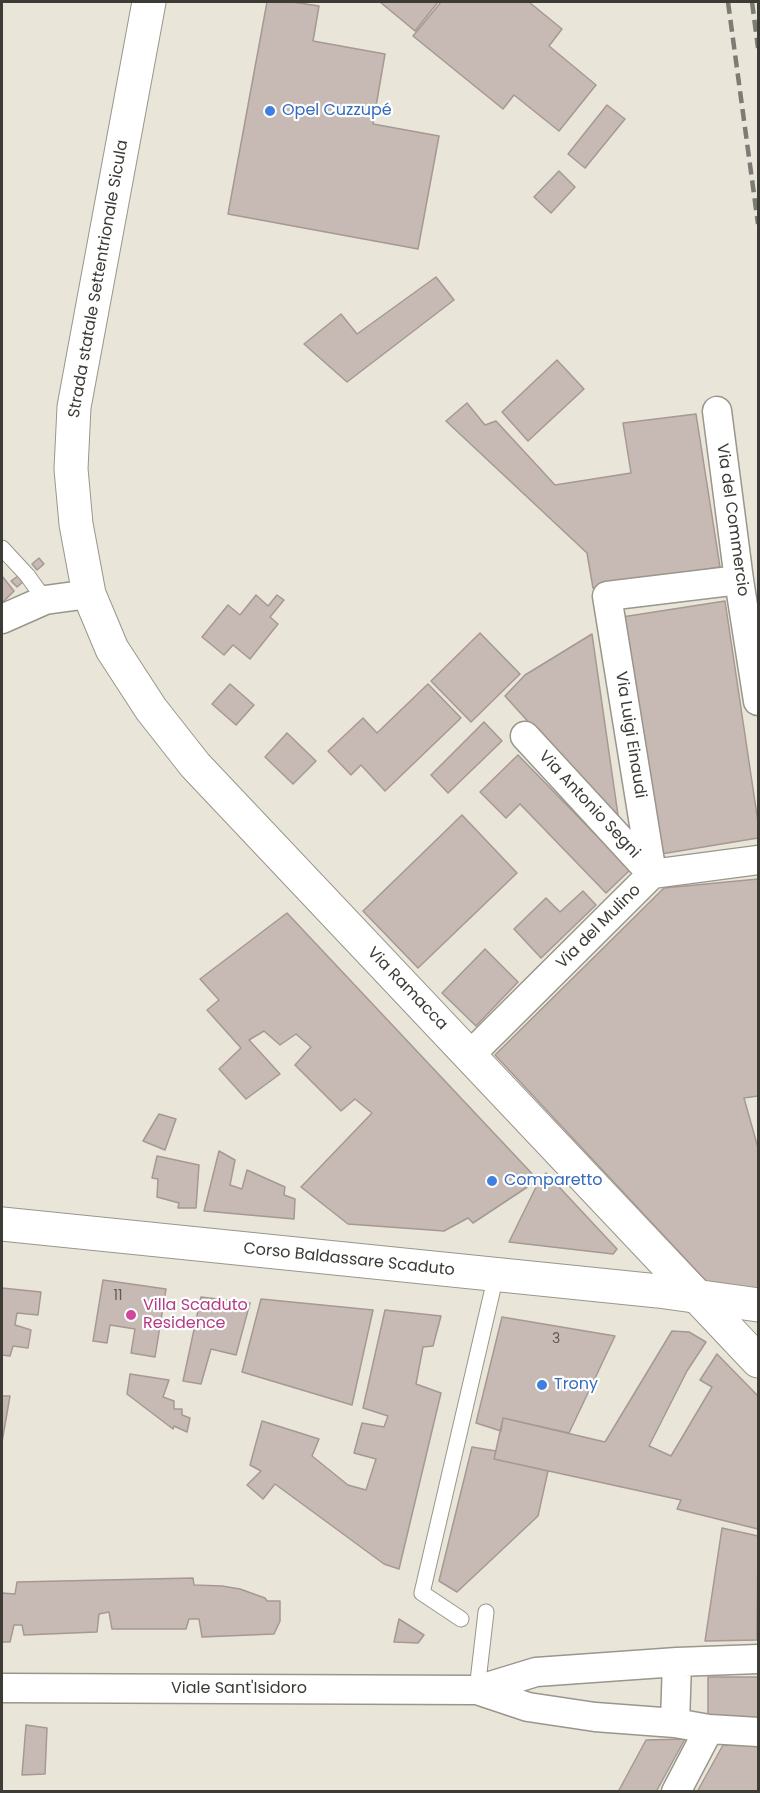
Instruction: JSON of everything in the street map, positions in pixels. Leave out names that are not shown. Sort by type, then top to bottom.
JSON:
[{"type":"main road","name":"Strada statale Settentrionale Sicula","points":[[89,594],[75,524],[71,469],[74,407],[149,2]]},
{"type":"main road","name":"Via Ramacca","points":[[89,594],[112,649],[151,709],[195,765],[759,1361]]},
{"type":"main road","name":"Corso Baldassare Scaduto","points":[[2,1224],[658,1292],[759,1305]]},
{"type":"street","name":"Via del Commercio","points":[[717,411],[739,580],[759,701]]},
{"type":"street","name":"Via Luigi Einaudi","points":[[652,874],[607,596],[739,580]]},
{"type":"street","points":[[2,618],[45,600],[89,594]]},
{"type":"street","name":"Via Antonio Segni","points":[[525,736],[652,874]]},
{"type":"street","name":"Via del Mulino","points":[[471,1056],[652,874],[759,860]]},
{"type":"street","name":"Viale Sant'Isidoro","points":[[2,1688],[477,1690],[536,1672],[759,1659]]},
{"type":"street","points":[[675,1723],[677,1662]]},
{"type":"street","name":"Viale Sant'Isidoro","points":[[477,1690],[528,1707],[595,1717],[759,1732]]},
{"type":"street","points":[[676,1791],[709,1729]]},
{"type":"lane","points":[[2,548],[27,575],[45,600]]},
{"type":"lane","points":[[461,1619],[422,1593],[496,1275]]},
{"type":"lane","points":[[477,1690],[486,1612]]},
{"type":"building","points":[[267,2],[293,2],[319,6],[313,41],[385,54],[373,124],[439,136],[418,249],[228,214]]},
{"type":"building","points":[[380,2],[438,2],[415,31]]},
{"type":"building","points":[[441,2],[529,2],[562,29],[549,46],[596,85],[559,131],[514,95],[503,109],[413,36]]},
{"type":"building","points":[[607,105],[625,119],[585,168],[568,154]]},
{"type":"building","points":[[559,171],[575,187],[551,213],[534,197]]},
{"type":"building","points":[[436,277],[454,300],[347,382],[304,344],[341,314],[357,334]]},
{"type":"building","points":[[557,360],[584,389],[528,441],[502,412]]},
{"type":"building","points":[[467,403],[485,425],[496,421],[555,485],[631,473],[623,423],[696,414],[720,567],[593,588],[587,553],[446,421]]},
{"type":"building","points":[[39,558],[44,564],[37,570],[32,564]]},
{"type":"building","points":[[2,576],[14,591],[2,603]]},
{"type":"building","points":[[18,576],[23,582],[17,587],[11,581]]},
{"type":"building","points":[[256,595],[268,606],[277,595],[284,600],[270,617],[278,624],[250,659],[233,645],[224,655],[202,637],[228,605],[240,615]]},
{"type":"building","points":[[725,601],[758,822],[758,838],[661,854],[622,617]]},
{"type":"building","points":[[480,633],[520,674],[471,722],[431,681]]},
{"type":"building","points":[[592,634],[619,822],[505,696],[525,675]]},
{"type":"building","points":[[230,684],[254,705],[236,725],[212,704]]},
{"type":"building","points":[[428,684],[461,718],[385,791],[361,765],[351,775],[328,751],[363,718],[377,733]]},
{"type":"building","points":[[484,722],[502,741],[448,793],[431,775]]},
{"type":"building","points":[[287,733],[316,761],[293,784],[265,757]]},
{"type":"building","points":[[518,755],[630,870],[606,893],[520,804],[506,818],[480,792]]},
{"type":"building","points":[[462,815],[517,873],[418,968],[363,911]]},
{"type":"building","points":[[758,879],[758,1096],[744,1098],[758,1148],[758,1291],[709,1284],[495,1055],[664,888]]},
{"type":"building","points":[[583,891],[596,905],[541,958],[514,929],[546,898],[560,912]]},
{"type":"building","points":[[287,913],[538,1180],[473,1223],[468,1218],[444,1231],[348,1224],[301,1187],[372,1113],[355,1099],[341,1111],[295,1065],[311,1047],[296,1034],[280,1045],[264,1031],[249,1040],[280,1074],[246,1099],[219,1069],[241,1048],[207,1010],[219,1000],[200,979]]},
{"type":"building","points":[[485,949],[518,982],[476,1026],[442,993]]},
{"type":"building","points":[[159,1114],[176,1119],[165,1150],[143,1141]]},
{"type":"building","points":[[219,1151],[235,1160],[230,1185],[242,1189],[247,1170],[285,1187],[284,1195],[295,1199],[294,1219],[204,1211]]},
{"type":"building","points":[[157,1156],[199,1165],[196,1208],[178,1208],[179,1203],[157,1197],[158,1179],[152,1178]]},
{"type":"building","points":[[546,1173],[617,1249],[613,1254],[509,1242],[538,1183]]},
{"type":"building","points":[[103,1280],[166,1289],[155,1357],[131,1353],[135,1329],[110,1325],[107,1343],[93,1341]]},
{"type":"building","points":[[2,1288],[41,1292],[38,1315],[17,1313],[15,1325],[31,1330],[28,1348],[13,1346],[10,1356],[2,1355]]},
{"type":"building","points":[[201,1297],[250,1303],[236,1355],[211,1349],[201,1384],[183,1381]]},
{"type":"building","points":[[261,1299],[373,1310],[352,1405],[242,1372]]},
{"type":"building","points":[[385,1310],[441,1316],[433,1346],[423,1347],[416,1384],[441,1393],[399,1569],[384,1564],[275,1484],[263,1499],[247,1485],[261,1471],[250,1465],[262,1421],[319,1439],[312,1456],[348,1485],[366,1490],[376,1459],[354,1453],[362,1423],[384,1427],[388,1416],[363,1408]]},
{"type":"building","points":[[502,1317],[615,1336],[569,1433],[503,1418],[501,1431],[476,1423]]},
{"type":"building","points":[[672,1331],[689,1332],[706,1342],[687,1371],[649,1446],[671,1456],[712,1387],[700,1380],[717,1354],[758,1396],[758,1529],[677,1509],[681,1500],[494,1459],[503,1418],[605,1442]]},
{"type":"building","points":[[130,1374],[169,1380],[163,1397],[174,1401],[174,1409],[182,1409],[182,1415],[190,1418],[187,1432],[174,1426],[173,1429],[127,1394]]},
{"type":"building","points":[[2,1396],[10,1396],[2,1442]]},
{"type":"building","points":[[472,1447],[496,1451],[494,1459],[548,1471],[538,1516],[457,1592],[439,1581]]},
{"type":"building","points":[[722,1528],[758,1536],[757,1640],[705,1641]]},
{"type":"building","points":[[193,1578],[194,1585],[240,1589],[265,1598],[267,1601],[280,1601],[280,1621],[274,1634],[202,1637],[199,1619],[189,1619],[186,1629],[112,1629],[109,1612],[99,1614],[97,1632],[24,1635],[22,1625],[14,1625],[10,1642],[2,1642],[2,1593],[15,1594],[17,1582]]},
{"type":"building","points":[[399,1619],[424,1635],[418,1643],[394,1642]]},
{"type":"building","points":[[708,1677],[758,1677],[758,1722],[708,1718]]},
{"type":"building","points":[[26,1725],[47,1728],[45,1774],[22,1775]]},
{"type":"building","points":[[685,1739],[656,1792],[618,1792],[646,1740]]},
{"type":"building","points":[[723,1745],[758,1745],[758,1792],[697,1792]]},
{"type":"railway","points":[[728,2],[758,224]]},
{"type":"railway","points":[[752,2],[758,48]]},
{"type":"place","name":"Opel Cuzzupé","points":[[270,111]]},
{"type":"place","name":"Comparetto","points":[[492,1181]]},
{"type":"place","name":"Villa Scaduto Residence","points":[[131,1315]]},
{"type":"place","name":"Trony","points":[[542,1385]]}]
